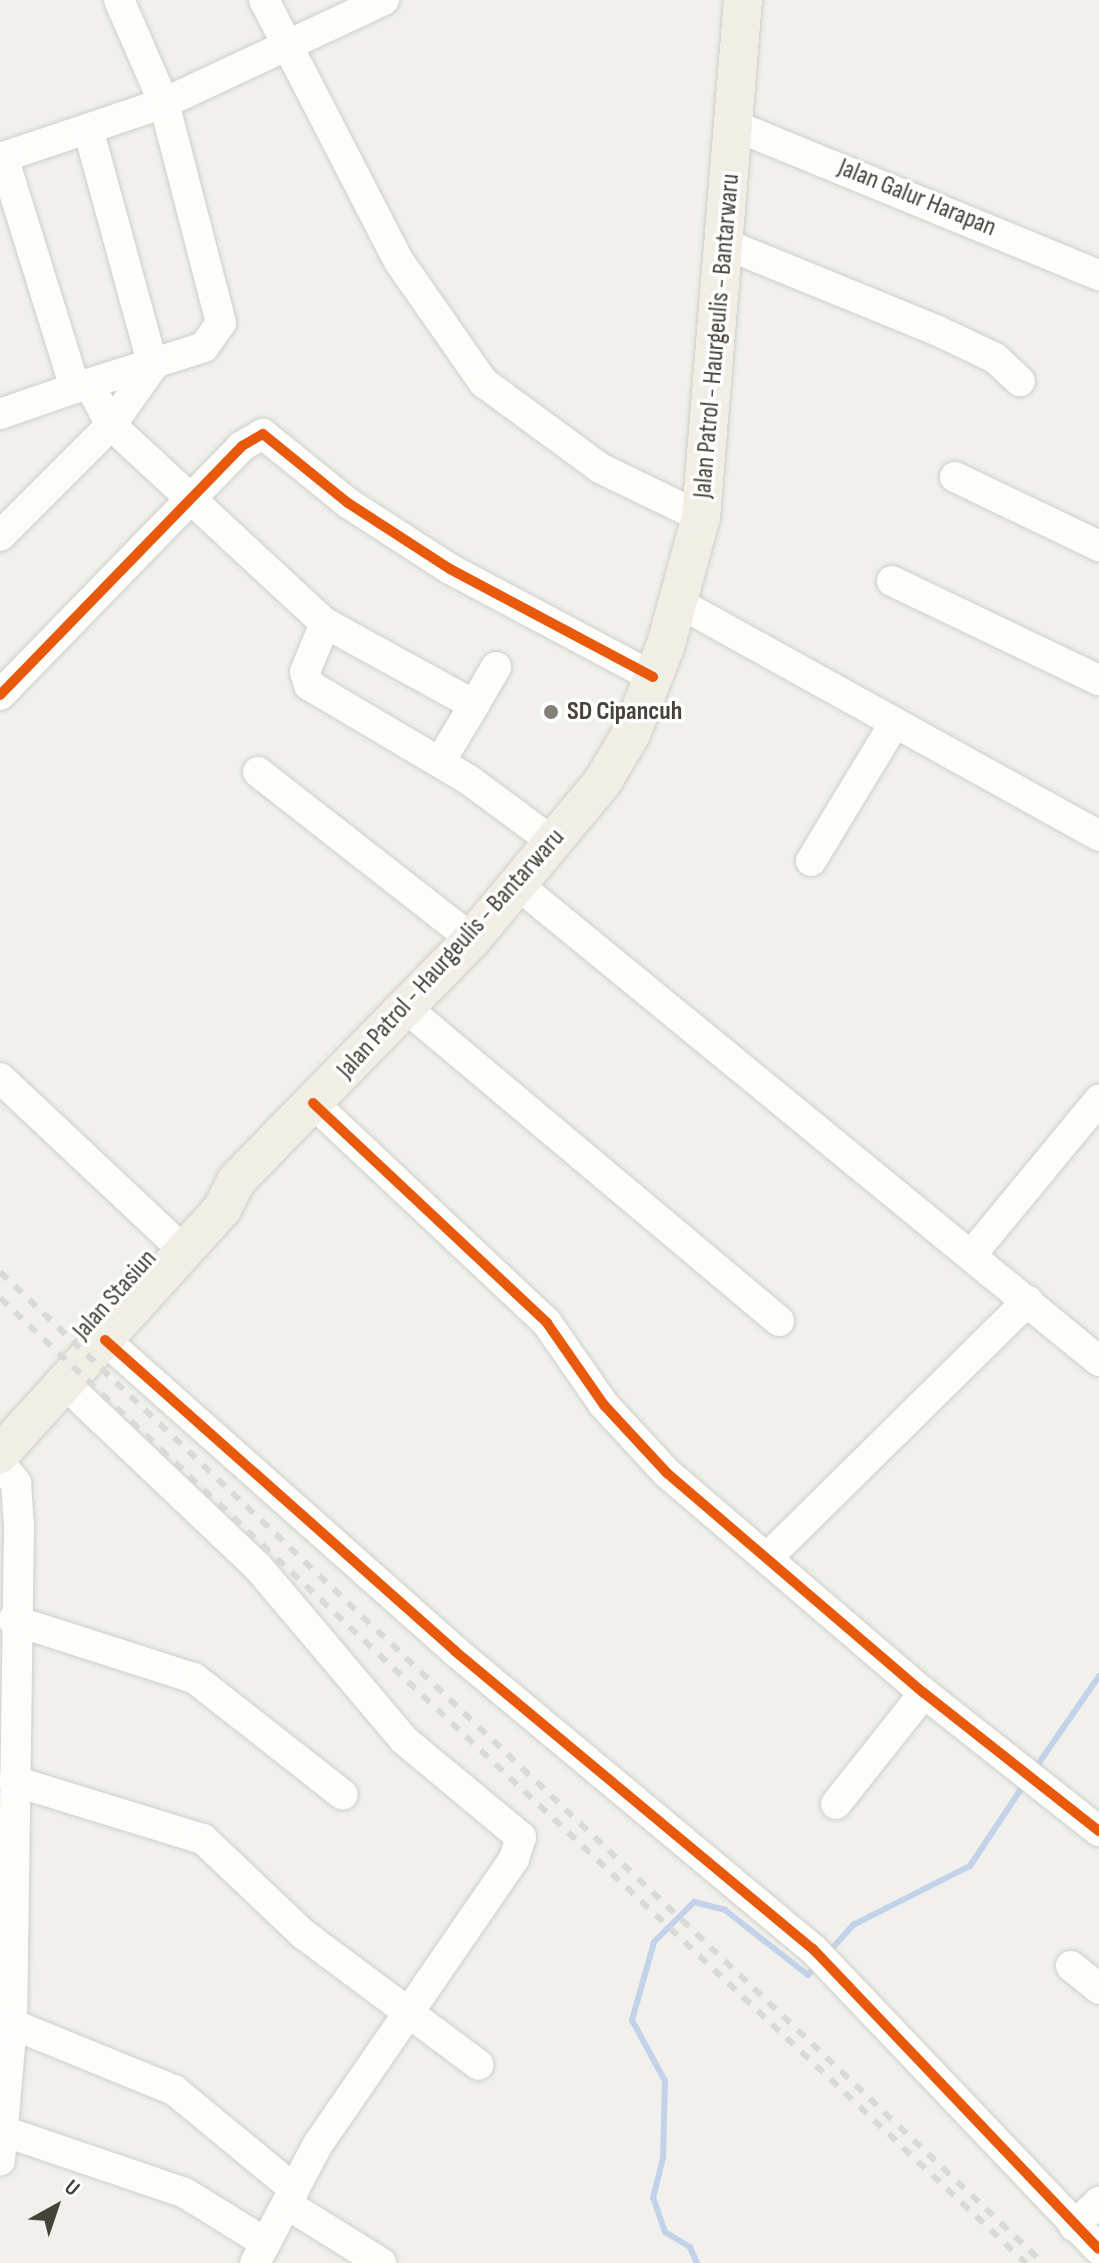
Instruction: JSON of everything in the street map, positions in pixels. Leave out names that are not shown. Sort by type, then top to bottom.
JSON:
[{"type":"main road","name":"Jalan Patrol - Haurgeulis - Bantarwaru","points":[[177,1243],[472,939],[554,843],[620,754],[653,677],[679,603],[701,517],[743,0]]},
{"type":"main road","points":[[0,1454],[105,1340],[177,1243]]},
{"type":"main road","name":"Jalan Stasiun","points":[[0,1417],[177,1243]]},
{"type":"street","points":[[0,414],[204,347],[221,323],[164,103],[119,0]]},
{"type":"street","points":[[264,0],[398,260],[483,382],[600,468],[701,517]]},
{"type":"street","points":[[384,0],[289,49],[164,103],[1,157],[82,386],[111,425],[325,623],[474,705]]},
{"type":"street","name":"Jalan Galur Harapan","points":[[733,125],[1099,275]]},
{"type":"street","points":[[88,129],[153,366]]},
{"type":"street","points":[[725,244],[936,330],[995,358],[1020,381]]},
{"type":"street","points":[[0,536],[111,425],[153,366]]},
{"type":"street","points":[[0,695],[251,439],[274,438],[348,503],[450,569],[653,677]]},
{"type":"street","points":[[955,477],[1099,546]]},
{"type":"street","points":[[892,581],[1099,680]]},
{"type":"street","points":[[679,603],[1099,836]]},
{"type":"street","points":[[325,623],[305,672],[309,685],[440,762],[554,843]]},
{"type":"street","points":[[440,762],[496,667]]},
{"type":"street","points":[[811,861],[894,724]]},
{"type":"street","points":[[258,772],[472,939]]},
{"type":"street","points":[[518,885],[1099,1361]]},
{"type":"street","points":[[406,1008],[779,1321]]},
{"type":"street","points":[[0,1078],[177,1243]]},
{"type":"street","points":[[972,1254],[1099,1100]]},
{"type":"street","points":[[313,1103],[547,1323],[640,1447],[924,1693],[1099,1831]]},
{"type":"street","points":[[768,1557],[1028,1301]]},
{"type":"street","points":[[105,1340],[490,1681],[822,1958],[1099,2249]]},
{"type":"street","points":[[0,1463],[16,1483],[19,1509],[13,1620],[14,1781],[5,1895],[12,2024],[3,2128],[185,2193],[260,2253],[403,2014],[514,1859],[521,1837],[404,1740],[258,1567],[64,1383]]},
{"type":"street","points":[[13,1620],[194,1678],[343,1795]]},
{"type":"street","points":[[836,1804],[924,1693]]},
{"type":"street","points":[[14,1781],[203,1839],[303,1934],[403,2014],[479,2065]]},
{"type":"street","points":[[1071,1966],[1099,1989]]},
{"type":"street","points":[[12,2024],[174,2090],[291,2197],[381,2263]]},
{"type":"street","points":[[1074,2226],[1099,2202]]},
{"type":"waterway","points":[[1034,1770],[1099,1676]]},
{"type":"waterway","points":[[828,1953],[853,1925],[970,1866],[1025,1783]]},
{"type":"waterway","points":[[697,2263],[690,2247],[665,2232],[653,2198],[663,2158],[665,2081],[632,2020],[654,1942],[694,1902],[725,1910],[808,1975],[818,1964]]},
{"type":"railway","points":[[0,1272],[1043,2263]]},
{"type":"railway","points":[[0,1298],[1026,2263]]},
{"type":"cycle path","points":[[0,695],[242,446],[263,434],[348,503],[450,569],[653,677]]},
{"type":"cycle path","points":[[313,1103],[547,1323],[604,1405],[667,1473],[924,1693],[1099,1831]]},
{"type":"cycle path","points":[[105,1340],[455,1651],[813,1949],[1099,2249]]},
{"type":"place","name":"SD Cipancuh","points":[[551,712]]}]
